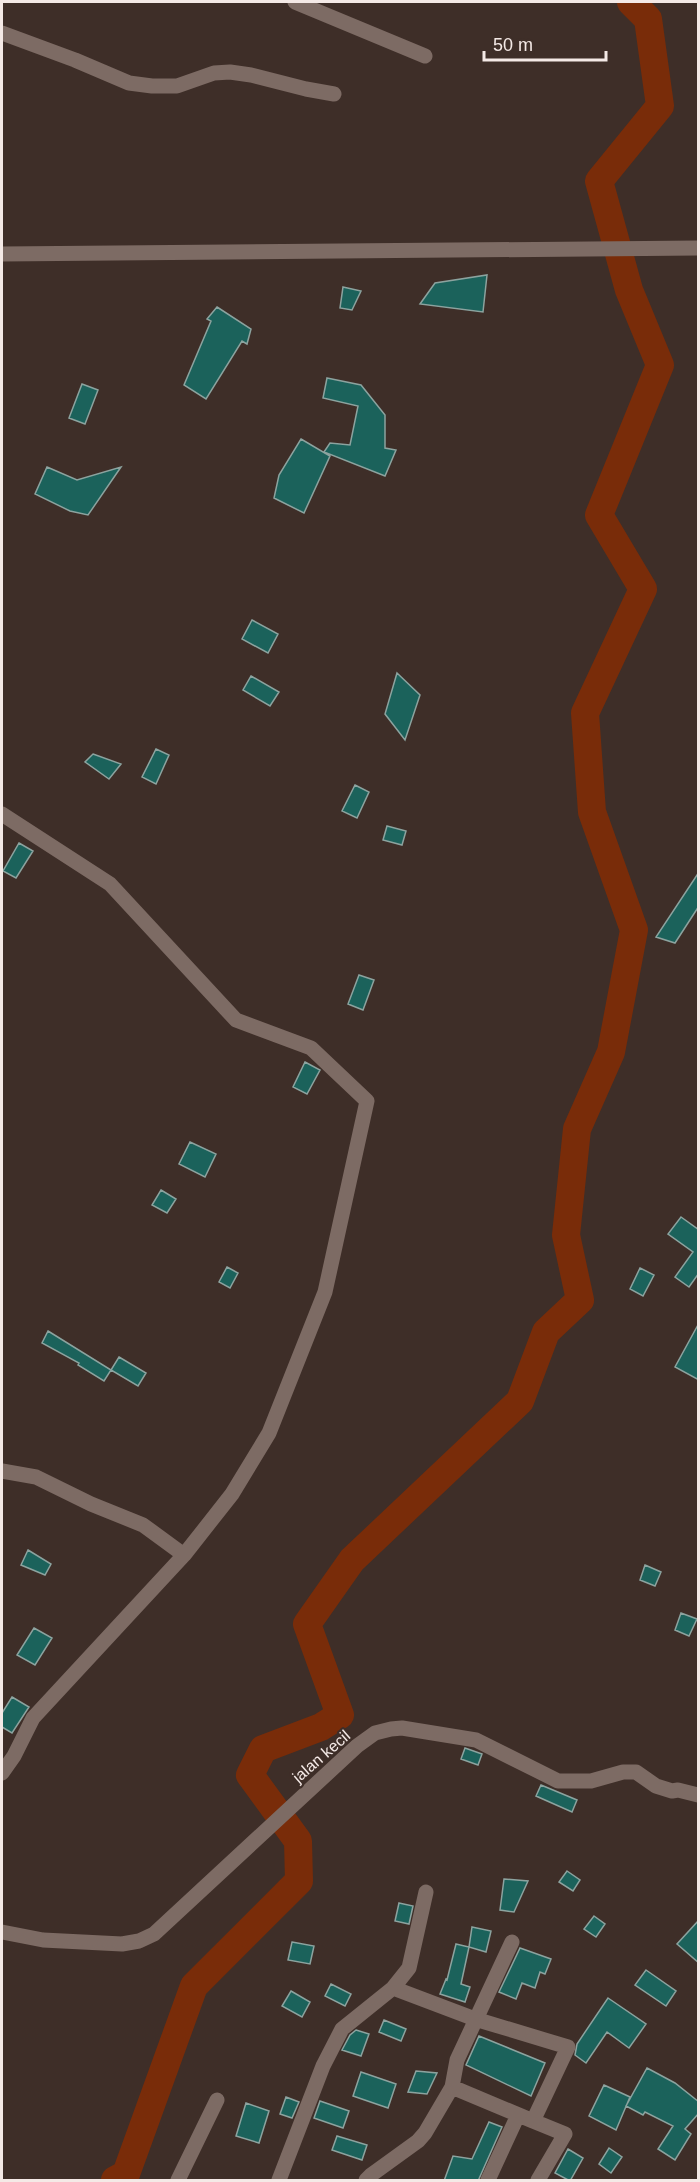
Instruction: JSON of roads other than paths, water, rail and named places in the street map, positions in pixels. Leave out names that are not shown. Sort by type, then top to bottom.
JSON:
[{"type":"street","points":[[295,2],[425,56]]},
{"type":"street","points":[[2,33],[129,83],[177,86],[214,73],[230,72],[334,94]]},
{"type":"street","points":[[2,254],[699,248]]},
{"type":"street","points":[[2,814],[110,884],[236,1020],[311,1048],[367,1101],[325,1292],[269,1432],[232,1494],[184,1555],[33,1718],[14,1756],[2,1773]]},
{"type":"street","points":[[2,1471],[36,1477],[91,1504],[143,1525],[184,1555]]},
{"type":"street","name":"jalan kecil","points":[[2,1932],[43,1940],[122,1944],[139,1941],[154,1934],[329,1771],[375,1733],[391,1729],[402,1728],[476,1740],[558,1780],[591,1781],[623,1772],[636,1772],[656,1786],[699,1795]]},
{"type":"street","points":[[279,2181],[323,2066],[342,2029],[393,1988],[409,1968],[426,1892]]},
{"type":"street","points":[[366,2181],[418,2141],[452,2087],[456,2060],[512,1942]]},
{"type":"street","points":[[393,1988],[475,2019],[568,2047],[533,2121]]},
{"type":"street","points":[[452,2087],[566,2134],[538,2181]]},
{"type":"street","points":[[178,2181],[217,2100]]},
{"type":"street","points":[[488,2181],[518,2115]]},
{"type":"waterway","points":[[115,2180],[126,2174],[194,1986],[299,1881],[298,1841],[250,1775],[263,1749],[321,1727],[340,1715],[307,1624],[352,1560],[520,1401],[546,1332],[580,1300],[566,1235],[577,1129],[611,1052],[634,930],[592,812],[585,713],[643,589],[599,515],[660,365],[629,290],[599,181],[660,106],[648,19],[631,2]]}]
